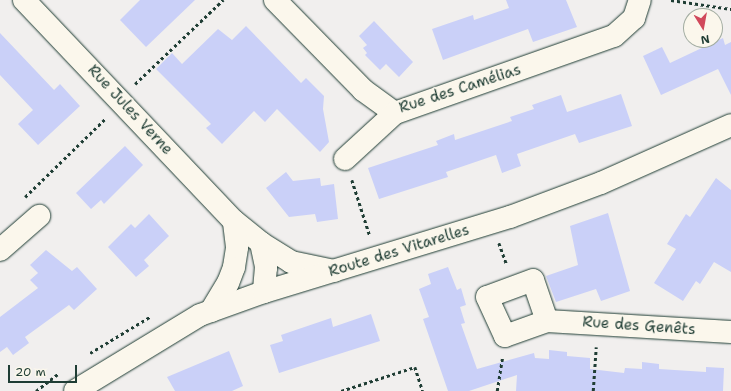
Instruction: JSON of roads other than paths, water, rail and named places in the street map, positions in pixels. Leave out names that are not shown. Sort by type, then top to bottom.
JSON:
[{"type":"street","name":"Rue Jules Verne","points":[[24,0],[234,221],[261,243],[291,262],[334,271]]},
{"type":"street","name":"Rue des Camélias","points":[[275,0],[363,90],[395,113],[614,36],[634,18],[640,0]]},
{"type":"street","points":[[345,159],[395,113]]},
{"type":"street","name":"Route des Vitarelles","points":[[75,391],[140,349],[211,311],[264,292],[510,217],[607,180],[731,125]]},
{"type":"street","points":[[0,250],[39,216]]},
{"type":"street","points":[[211,311],[228,282],[234,267],[237,247],[234,221]]},
{"type":"street","points":[[261,243],[266,267],[264,292]]},
{"type":"street","name":"Rue des Genêts","points":[[547,322],[533,280],[487,297],[505,336],[547,322],[598,322],[731,332]]}]
